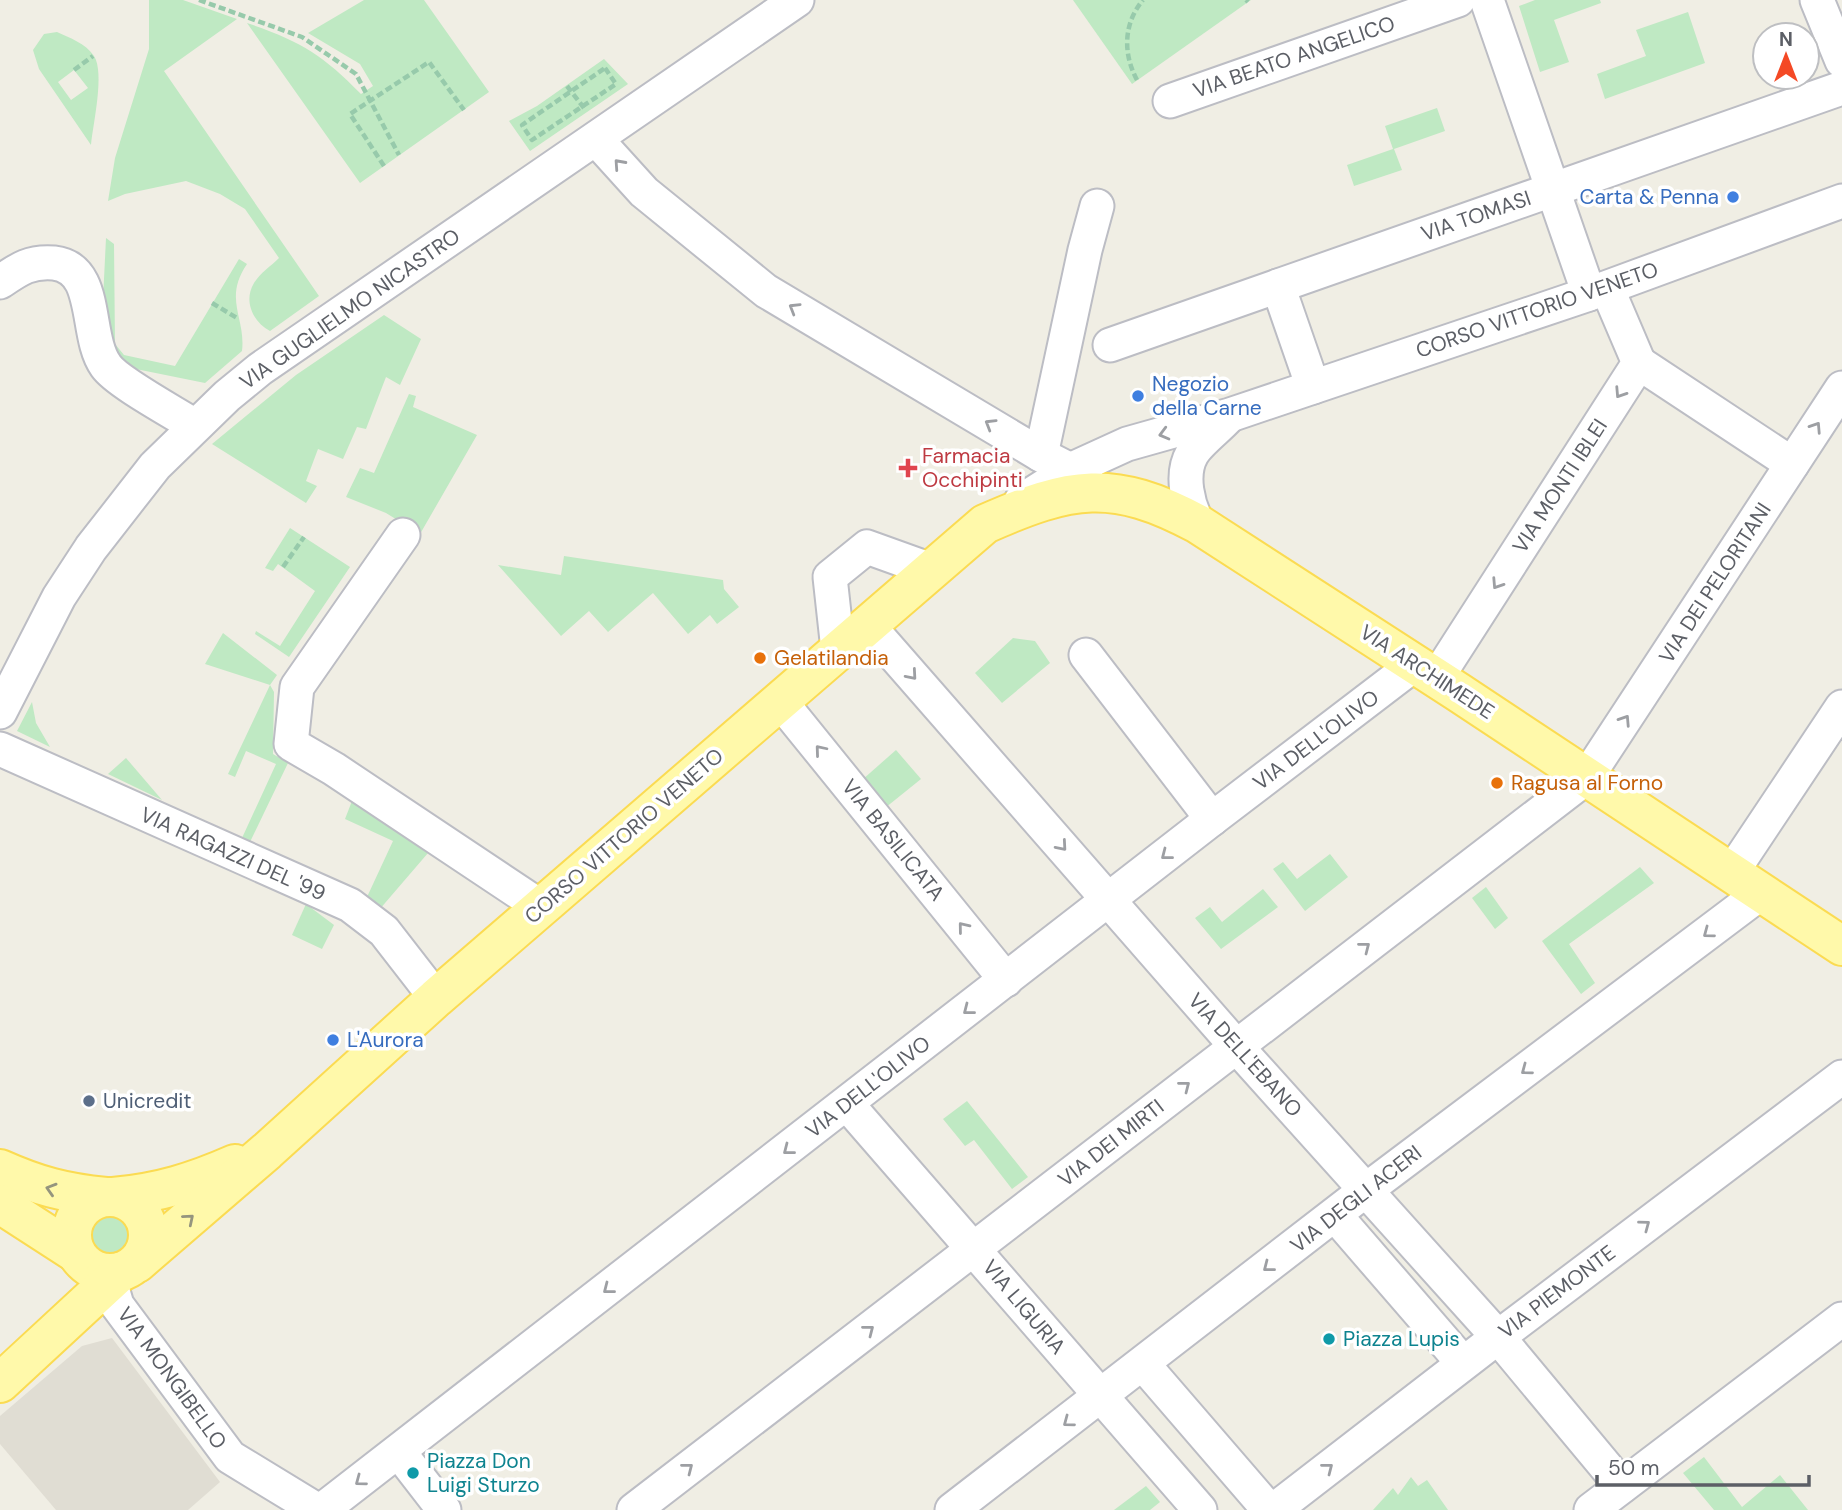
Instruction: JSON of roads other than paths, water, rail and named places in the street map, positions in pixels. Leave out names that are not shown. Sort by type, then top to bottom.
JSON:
[{"type":"main road","name":"VIA ARCHIMEDE","points":[[985,524],[1059,496],[1087,492],[1127,496],[1168,508],[1198,524],[1426,671],[1842,946]]},
{"type":"main road","name":"CORSO VITTORIO VENETO","points":[[105,1266],[267,1151],[436,999],[985,524]]},
{"type":"main road","name":"CORSO VITTORIO VENETO","points":[[0,1169],[25,1181],[67,1193],[109,1197],[148,1194],[195,1182],[267,1151]]},
{"type":"main road","points":[[0,1383],[65,1324],[76,1288],[105,1266],[144,1254],[148,1233],[146,1223],[134,1205],[109,1197],[85,1206],[73,1226],[72,1237],[105,1266]]},
{"type":"main road","points":[[0,1205],[105,1266]]},
{"type":"street","name":"VIA BEATO ANGELICO","points":[[1170,101],[1458,0]]},
{"type":"street","points":[[1487,0],[1552,190],[1598,291],[1639,363],[1792,464]]},
{"type":"street","points":[[1816,0],[1842,61]]},
{"type":"street","name":"VIA GUGLIELMO NICASTRO","points":[[0,712],[59,597],[91,548],[155,466],[227,396],[591,125],[784,3]]},
{"type":"street","name":"VIA TOMASI","points":[[1110,345],[1842,88]]},
{"type":"street","points":[[591,125],[644,192],[766,291],[1041,455],[1127,496],[1155,493],[1230,415]]},
{"type":"street","name":"CORSO VITTORIO VENETO","points":[[985,524],[1070,470],[1127,444],[1230,415],[1598,291],[1842,201]]},
{"type":"street","points":[[1041,455],[1097,206]]},
{"type":"street","points":[[0,282],[39,261],[61,264],[78,273],[84,285],[96,350],[107,368],[195,426]]},
{"type":"street","points":[[1278,286],[1312,387]]},
{"type":"street","name":"VIA MONTI IBLEI","points":[[1426,671],[1639,363]]},
{"type":"street","name":"VIA DEI PELORITANI","points":[[1587,777],[1842,388]]},
{"type":"street","points":[[1127,444],[1115,454],[1111,467],[1114,482],[1127,496]]},
{"type":"street","points":[[1191,454],[1186,478],[1191,511],[1198,524]]},
{"type":"street","points":[[403,534],[297,687],[291,744],[334,769],[541,908]]},
{"type":"street","points":[[838,650],[830,577],[867,547],[931,570]]},
{"type":"street","name":"VIA DELL'EBANO","points":[[867,624],[1236,1046],[1498,1337],[1622,1486]]},
{"type":"street","points":[[1086,655],[1212,819]]},
{"type":"street","name":"VIA DELL'OLIVO","points":[[319,1510],[399,1452],[1212,819],[1426,671]]},
{"type":"street","name":"VIA BASILICATA","points":[[780,701],[1006,980]]},
{"type":"street","name":"VIA DEGLI ACERI","points":[[952,1510],[1335,1215],[1747,882],[1842,707]]},
{"type":"street","name":"VIA RAGAZZI DEL '99","points":[[0,749],[350,905],[384,931],[436,999]]},
{"type":"street","name":"VIA DEI MIRTI","points":[[634,1510],[1587,777]]},
{"type":"street","name":"VIA PIEMONTE","points":[[1275,1510],[1463,1363],[1842,1077]]},
{"type":"street","name":"VIA LIGURIA","points":[[847,1104],[1200,1510]]},
{"type":"street","points":[[1335,1215],[1463,1363]]},
{"type":"street","name":"VIA MONGIBELLO","points":[[105,1266],[117,1305],[230,1457],[319,1510]]},
{"type":"street","points":[[1591,1510],[1842,1319]]},
{"type":"street","points":[[1143,1364],[1269,1510]]},
{"type":"street","points":[[399,1452],[444,1510]]},
{"type":"street","points":[[230,1457],[270,1510]]},
{"type":"place","name":"Carta & Penna","points":[[1733,197]]},
{"type":"place","name":"Negozio della Carne","points":[[1138,396]]},
{"type":"place","name":"Farmacia Occhipinti","points":[[908,468]]},
{"type":"place","name":"Gelatilandia","points":[[760,658]]},
{"type":"place","name":"Ragusa al Forno","points":[[1497,783]]},
{"type":"place","name":"L'Aurora","points":[[333,1040]]},
{"type":"place","name":"Unicredit","points":[[89,1101]]},
{"type":"place","name":"Piazza Lupis","points":[[1329,1339]]},
{"type":"place","name":"Piazza Don Luigi Sturzo","points":[[413,1473]]}]
